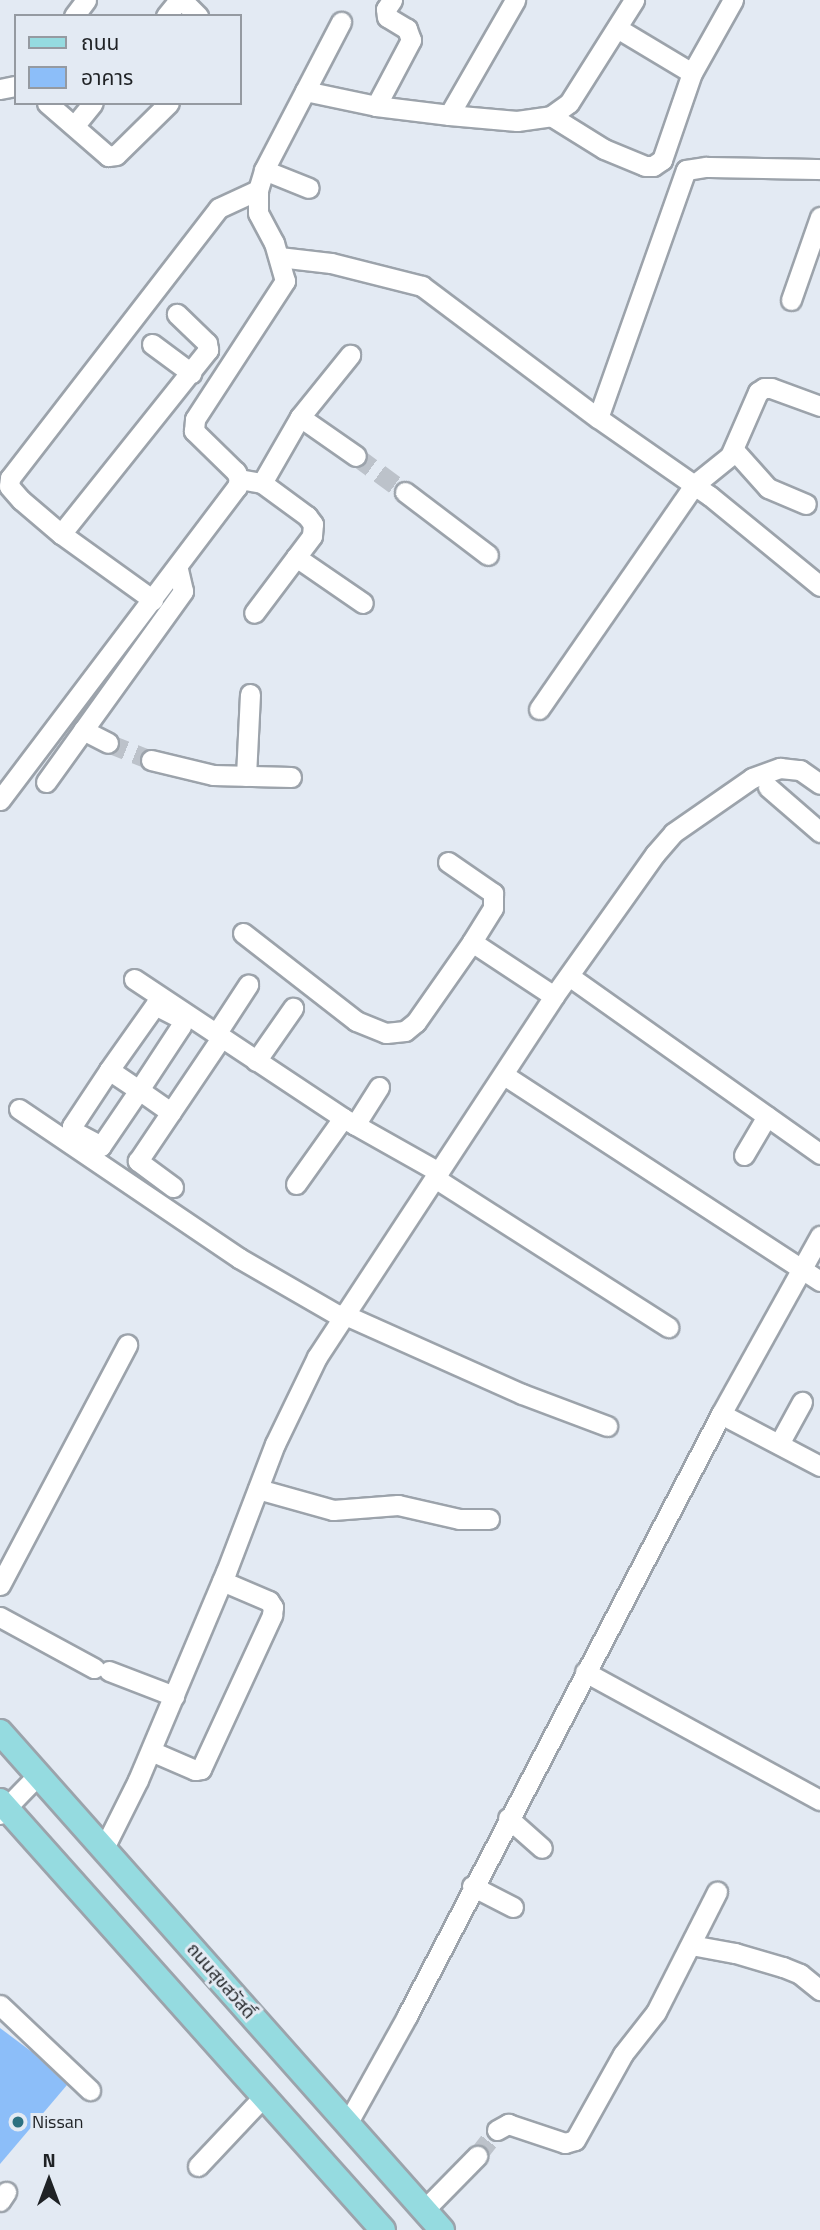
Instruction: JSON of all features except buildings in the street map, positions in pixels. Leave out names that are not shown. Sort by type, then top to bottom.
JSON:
[{"type":"main road","name":"ถนนสุขสวัสดิ์","points":[[0,1732],[442,2230]]},
{"type":"main road","points":[[2,1808],[383,2230]]},
{"type":"street","points":[[168,14],[181,0],[196,14]]},
{"type":"street","points":[[376,106],[411,40],[407,29],[387,17],[386,9],[392,0]]},
{"type":"street","points":[[449,115],[515,0]]},
{"type":"street","points":[[305,91],[376,106],[449,115],[517,121],[551,116],[569,103],[634,0]]},
{"type":"street","points":[[551,116],[604,149],[645,166],[653,166],[662,160],[692,73],[733,0]]},
{"type":"street","points":[[254,613],[312,536],[313,524],[307,516],[262,483],[239,478],[194,431],[195,419],[282,286],[285,275],[258,213],[258,190],[264,170],[341,22]]},
{"type":"street","points":[[617,27],[692,73]]},
{"type":"street","points":[[50,105],[108,156],[116,155],[167,105]]},
{"type":"street","points":[[75,125],[91,105]]},
{"type":"street","points":[[598,418],[686,170],[706,167],[818,165]]},
{"type":"street","points":[[264,170],[309,188]]},
{"type":"street","points":[[153,600],[61,534],[13,492],[9,486],[10,478],[219,208],[258,190]]},
{"type":"street","points":[[792,300],[814,256],[820,216]]},
{"type":"street","points":[[279,257],[331,263],[422,286],[598,418],[694,485],[820,586]]},
{"type":"street","points":[[61,534],[191,373],[208,347],[177,314]]},
{"type":"street","points":[[152,344],[191,373]]},
{"type":"street","points":[[262,483],[300,417],[350,355]]},
{"type":"street","points":[[538,709],[694,485],[734,450],[758,392],[764,388],[820,406]]},
{"type":"street","points":[[300,417],[356,456]]},
{"type":"street","points":[[734,450],[768,488],[806,504]]},
{"type":"street","points":[[0,800],[178,569],[237,487],[239,478]]},
{"type":"street","points":[[405,492],[488,555]]},
{"type":"street","points":[[296,557],[363,603]]},
{"type":"street","points":[[46,782],[183,591],[178,569]]},
{"type":"street","points":[[246,776],[250,695]]},
{"type":"street","points":[[79,697],[97,710]]},
{"type":"street","points":[[83,730],[108,743]]},
{"type":"street","points":[[151,760],[213,775],[291,777]]},
{"type":"street","points":[[104,1848],[151,1751],[294,1400],[342,1315],[554,996],[655,854],[673,833],[752,778],[780,768],[800,771],[820,784]]},
{"type":"street","points":[[768,787],[820,832]]},
{"type":"street","points":[[243,933],[356,1021],[386,1033],[405,1031],[416,1022],[493,908],[493,893],[448,862]]},
{"type":"street","points":[[472,942],[554,996]]},
{"type":"street","points":[[569,976],[820,1154]]},
{"type":"street","points":[[134,979],[349,1122],[437,1175],[668,1327]]},
{"type":"street","points":[[173,1187],[138,1161],[219,1036],[248,985]]},
{"type":"street","points":[[155,1005],[181,1018],[181,1026],[101,1146],[73,1130],[72,1126],[109,1070],[155,1005]]},
{"type":"street","points":[[256,1061],[293,1008]]},
{"type":"street","points":[[109,1070],[171,1112]]},
{"type":"street","points":[[504,1075],[820,1281]]},
{"type":"street","points":[[296,1184],[379,1087]]},
{"type":"street","points":[[19,1109],[239,1258],[342,1315],[522,1394],[607,1426]]},
{"type":"street","points":[[744,1155],[767,1116]]},
{"type":"street","points":[[347,2124],[407,2016],[472,1886],[721,1413],[820,1236]]},
{"type":"street","points":[[0,1585],[127,1345]]},
{"type":"street","points":[[779,1444],[802,1402]]},
{"type":"street","points":[[721,1413],[820,1466]]},
{"type":"street","points":[[258,1489],[333,1510],[398,1505],[459,1518],[489,1518]]},
{"type":"street","points":[[151,1751],[195,1770],[201,1769],[272,1615],[273,1607],[269,1601],[222,1581]]},
{"type":"street","points":[[0,1617],[101,1670],[174,1696]]},
{"type":"street","points":[[585,1672],[820,1800]]},
{"type":"street","points":[[2,1808],[39,1774]]},
{"type":"street","points":[[508,1818],[542,1848]]},
{"type":"street","points":[[472,1886],[513,1907]]},
{"type":"street","points":[[497,2130],[508,2124],[572,2143],[623,2054],[656,2012],[718,1892]]},
{"type":"street","points":[[691,1945],[735,1953],[783,1967],[800,1974],[820,1990]]},
{"type":"street","points":[[0,2005],[90,2090]]},
{"type":"street","points":[[198,2166],[264,2096]]},
{"type":"street","points":[[424,2210],[477,2157]]},
{"type":"tunnel","points":[[356,456],[405,492]]},
{"type":"tunnel","points":[[108,743],[151,760]]},
{"type":"tunnel","points":[[477,2156],[497,2130]]},
{"type":"place","name":"Nissan","points":[[18,2122]]}]
